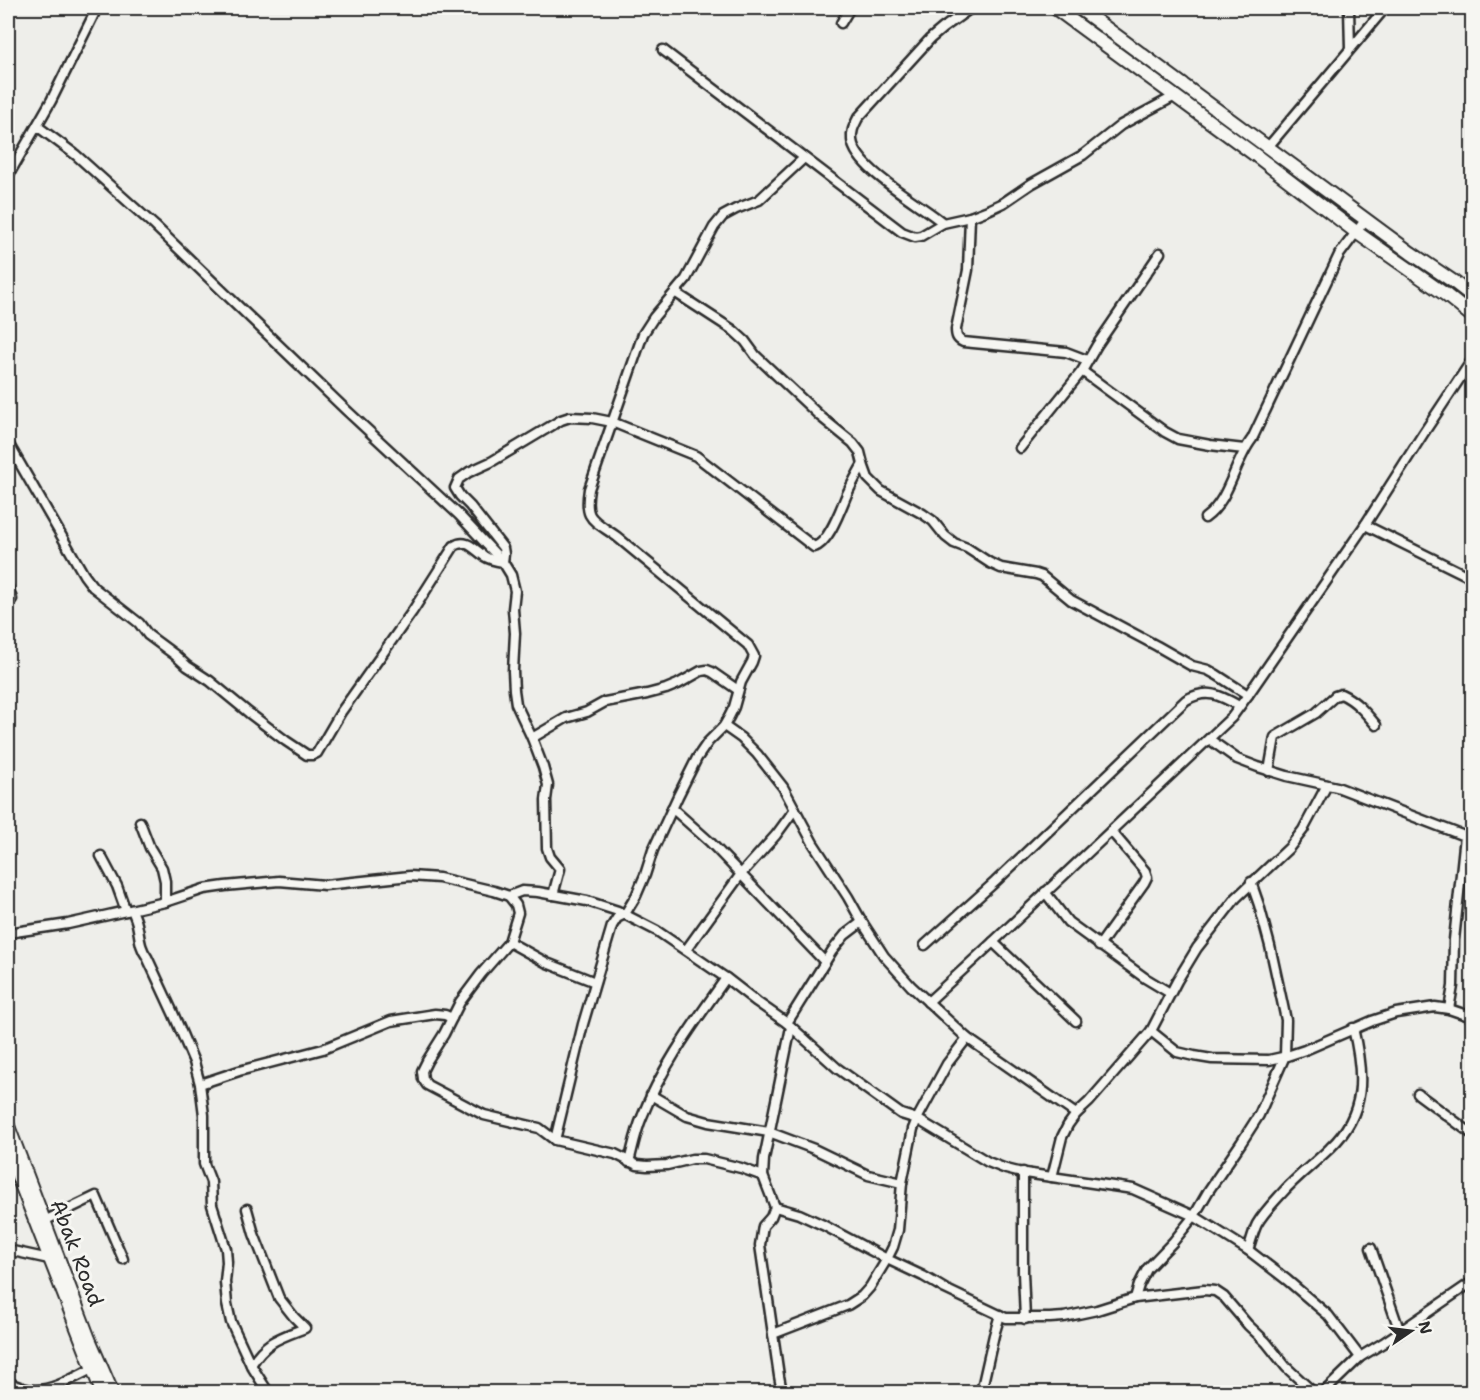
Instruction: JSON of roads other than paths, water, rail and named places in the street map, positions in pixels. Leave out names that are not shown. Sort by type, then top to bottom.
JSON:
[{"type":"highway","points":[[1055,8],[1473,316]]},
{"type":"highway","points":[[1079,8],[1473,297]]},
{"type":"highway","name":"Abak Road","points":[[8,1126],[41,1223],[49,1259],[102,1392]]},
{"type":"highway","name":"Abak Road","points":[[8,1151],[112,1392]]},
{"type":"street","points":[[8,176],[51,101],[97,8]]},
{"type":"street","points":[[841,23],[850,8]]},
{"type":"street","points":[[943,223],[867,166],[856,154],[852,142],[852,130],[858,118],[930,39],[971,8]]},
{"type":"street","points":[[1349,8],[1350,48]]},
{"type":"street","points":[[1268,147],[1385,8]]},
{"type":"street","points":[[663,50],[902,232],[915,237],[943,223],[970,217],[1003,202],[1083,155],[1121,125],[1175,96]]},
{"type":"street","points":[[36,126],[76,155],[155,226],[345,409],[459,514],[503,562],[511,575],[515,591],[513,690],[516,704],[532,738],[548,785],[547,848],[550,857],[560,870],[553,895]]},
{"type":"street","points":[[555,1140],[583,1024],[612,926],[617,918],[625,914],[636,896],[672,808],[697,758],[723,726],[734,707],[741,682],[754,656],[748,645],[595,521],[588,513],[589,489],[643,334],[654,317],[686,279],[714,227],[723,216],[759,200],[804,158]]},
{"type":"street","points":[[970,217],[968,270],[956,329],[958,339],[963,342],[1066,352],[1087,360]]},
{"type":"street","points":[[1205,518],[1213,512],[1232,479],[1244,449],[1252,439],[1339,255],[1366,219]]},
{"type":"street","points":[[1020,448],[1082,372],[1087,360],[1160,253]]},
{"type":"street","points":[[676,292],[733,330],[756,356],[821,417],[854,443],[860,452],[868,478],[881,491],[923,514],[954,543],[1001,568],[1042,576],[1071,600],[1192,666],[1208,670],[1248,695]]},
{"type":"street","points":[[928,1002],[1232,717],[1365,525],[1473,360]]},
{"type":"street","points":[[1082,372],[1178,439],[1210,446],[1244,449]]},
{"type":"street","points":[[503,562],[502,548],[455,488],[459,479],[570,417],[612,422],[696,456],[814,547],[819,545],[835,523],[863,464]]},
{"type":"street","points":[[8,443],[93,587],[139,623],[148,635],[187,666],[307,755],[317,753],[341,712],[454,546],[467,543],[490,559],[503,562]]},
{"type":"street","points":[[1365,525],[1473,578]]},
{"type":"street","points":[[8,587],[12,598],[8,600]]},
{"type":"street","points":[[532,738],[566,718],[588,712],[606,702],[666,688],[701,671],[712,672],[738,690]]},
{"type":"street","points":[[925,945],[995,882],[1186,700],[1195,695],[1207,694],[1221,696],[1239,706]]},
{"type":"street","points":[[1269,771],[1275,737],[1316,713],[1335,696],[1341,694],[1347,697],[1361,708],[1376,725]]},
{"type":"street","points":[[723,726],[741,738],[757,754],[783,787],[813,843],[862,922],[884,956],[902,977],[967,1038],[1076,1114]]},
{"type":"street","points":[[1209,739],[1237,759],[1269,771],[1337,787],[1469,838],[1454,940],[1453,986],[1449,1009]]},
{"type":"street","points":[[1052,1177],[1062,1137],[1068,1125],[1151,1031],[1170,993],[1197,948],[1236,898],[1289,848],[1303,830],[1327,785]]},
{"type":"street","points":[[672,808],[710,842],[825,962]]},
{"type":"street","points":[[686,950],[741,874],[776,835],[795,809]]},
{"type":"street","points":[[140,822],[150,848],[162,868],[165,881],[165,902]]},
{"type":"street","points":[[1099,946],[1147,877],[1145,871],[1111,831]]},
{"type":"street","points":[[101,856],[137,924],[142,951],[173,1012],[194,1062],[200,1084],[204,1115],[204,1164],[211,1182],[212,1205],[226,1249],[225,1282],[231,1322],[251,1365],[268,1392]]},
{"type":"street","points":[[8,933],[68,924],[129,911],[204,889],[279,881],[325,885],[410,876],[439,878],[494,891],[509,896],[516,905],[518,913],[509,942],[460,1002],[422,1071],[427,1085],[484,1115],[539,1128],[555,1140],[615,1154],[637,1165],[668,1164],[692,1159],[704,1160],[741,1168],[763,1176]]},
{"type":"street","points":[[1135,1298],[1148,1269],[1194,1216],[1241,1143],[1258,1115],[1285,1056],[1286,1020],[1270,946],[1251,882]]},
{"type":"street","points":[[509,896],[522,891],[538,892],[607,906],[657,931],[789,1025],[837,1068],[901,1114],[917,1119],[988,1162],[1023,1173],[1133,1189],[1194,1216],[1248,1250],[1328,1315],[1360,1358]]},
{"type":"street","points":[[1045,892],[1068,922],[1099,946],[1170,993]]},
{"type":"street","points":[[782,1392],[760,1245],[763,1226],[771,1217],[775,1207],[763,1176],[764,1159],[789,1025],[825,962],[844,935],[862,922]]},
{"type":"street","points":[[509,942],[547,963],[595,982]]},
{"type":"street","points":[[993,942],[1076,1021]]},
{"type":"street","points":[[629,1162],[640,1120],[660,1077],[681,1042],[726,978]]},
{"type":"street","points":[[1151,1031],[1177,1052],[1212,1059],[1269,1059],[1313,1047],[1353,1028],[1396,1013],[1435,1007],[1473,1017]]},
{"type":"street","points":[[200,1084],[238,1071],[323,1049],[391,1021],[435,1014],[452,1018]]},
{"type":"street","points":[[1248,1250],[1257,1225],[1268,1209],[1291,1182],[1332,1147],[1350,1124],[1359,1099],[1361,1074],[1353,1028]]},
{"type":"street","points":[[773,1334],[849,1305],[870,1287],[893,1247],[898,1230],[902,1183],[910,1138],[917,1119],[947,1064],[967,1038]]},
{"type":"street","points":[[1418,1094],[1473,1134]]},
{"type":"street","points":[[651,1095],[687,1116],[708,1122],[769,1132],[814,1149],[868,1175],[902,1183]]},
{"type":"street","points":[[1023,1173],[1025,1319]]},
{"type":"street","points":[[41,1223],[96,1196],[123,1259]]},
{"type":"street","points":[[775,1207],[799,1214],[1006,1318],[1064,1317],[1135,1298],[1204,1290],[1215,1291],[1224,1297],[1286,1367],[1313,1392]]},
{"type":"street","points":[[247,1209],[254,1234],[279,1298],[305,1328],[270,1343],[251,1365]]},
{"type":"street","points":[[1371,1248],[1400,1332]]},
{"type":"street","points":[[8,1250],[49,1259]]},
{"type":"street","points":[[1324,1392],[1360,1358],[1473,1282]]},
{"type":"street","points":[[981,1392],[1000,1315]]},
{"type":"street","points":[[8,1382],[18,1387],[35,1390],[48,1388],[67,1382],[92,1369]]}]
